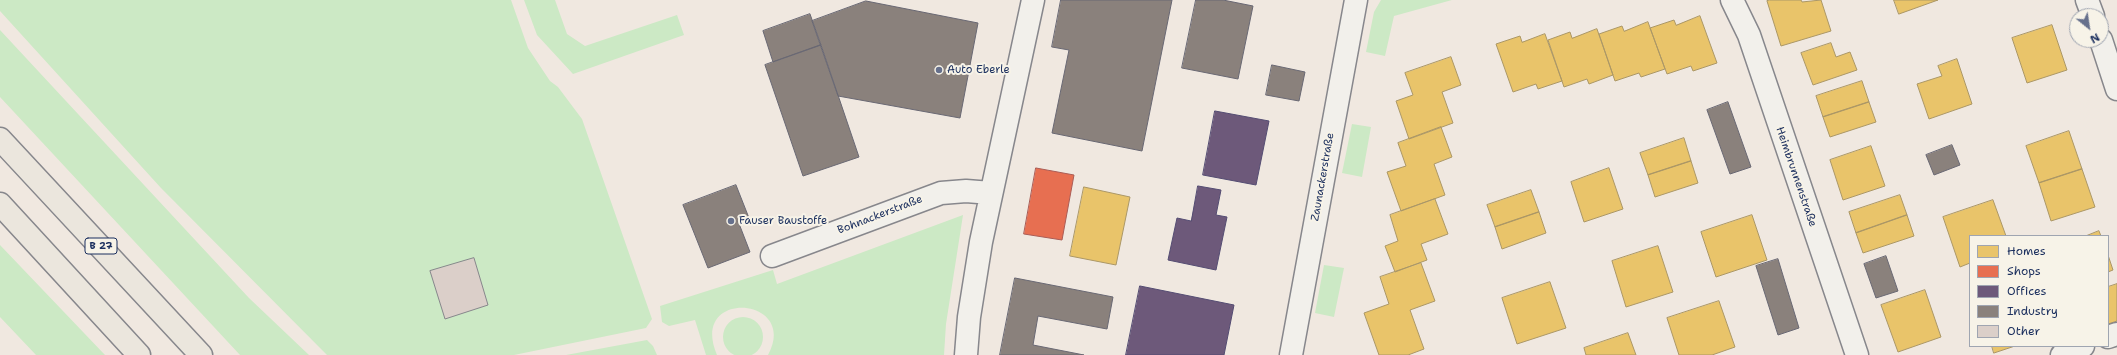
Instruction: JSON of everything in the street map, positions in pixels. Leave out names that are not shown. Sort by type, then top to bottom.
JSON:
[{"type":"highway","name":"B 27","points":[[0,139],[201,355]]},
{"type":"highway","points":[[0,204],[139,355]]},
{"type":"street","points":[[966,355],[974,284],[991,193],[1033,0]]},
{"type":"street","name":"Zaunackerstraße","points":[[1291,355],[1356,0]]},
{"type":"street","name":"Heimbrunnenstraße","points":[[1732,0],[1749,35],[1857,355]]},
{"type":"street","points":[[2104,48],[2117,89]]},
{"type":"street","name":"Bohnackerstraße","points":[[772,256],[941,193],[966,191],[991,193]]},
{"type":"street","points":[[2062,355],[2081,347]]},
{"type":"green space","points":[[0,0],[511,0],[528,48],[550,81],[558,87],[582,119],[652,319],[646,328],[514,355],[327,355],[161,188],[0,11]]},
{"type":"green space","points":[[524,0],[555,0],[567,34],[585,46],[677,15],[684,35],[573,74],[537,35]]},
{"type":"green space","points":[[1381,0],[1452,0],[1394,16],[1385,56],[1366,52],[1374,12]]},
{"type":"green space","points":[[0,30],[249,298],[309,355],[240,355],[0,97]]},
{"type":"green space","points":[[1352,124],[1371,127],[1362,177],[1342,173]]},
{"type":"green space","points":[[963,215],[946,324],[944,355],[768,355],[774,335],[769,321],[758,311],[744,308],[729,310],[717,318],[712,333],[717,355],[706,355],[695,320],[669,326],[662,322],[660,306],[773,270],[777,284]]},
{"type":"green space","points":[[0,245],[105,355],[36,355],[0,317]]},
{"type":"green space","points":[[1324,265],[1344,268],[1334,317],[1315,313]]},
{"type":"green space","points":[[735,318],[751,318],[760,326],[763,333],[762,345],[751,356],[735,356],[724,345],[724,329]]},
{"type":"green space","points":[[647,340],[653,346],[657,355],[566,355]]},
{"type":"building: Homes","points":[[1801,0],[1802,2],[1821,0],[1831,31],[1781,46],[1767,1]]},
{"type":"building: Homes","points":[[1894,0],[1938,0],[1899,14]]},
{"type":"building: Homes","points":[[1700,16],[1717,63],[1693,71],[1691,66],[1667,74],[1650,28],[1674,20],[1676,25]]},
{"type":"building: Homes","points":[[1648,22],[1665,69],[1641,77],[1639,73],[1615,81],[1599,34],[1622,26],[1624,31]]},
{"type":"building: Homes","points":[[2052,25],[2067,70],[2027,83],[2012,38]]},
{"type":"building: Homes","points":[[1597,29],[1613,75],[1589,84],[1587,79],[1564,87],[1548,40],[1570,32],[1572,38]]},
{"type":"building: Homes","points":[[1545,34],[1562,81],[1538,89],[1536,84],[1513,92],[1496,44],[1520,36],[1522,42]]},
{"type":"building: Homes","points":[[1831,43],[1836,57],[1850,52],[1857,70],[1813,85],[1801,53]]},
{"type":"building: Homes","points":[[1451,57],[1461,85],[1442,92],[1453,123],[1409,139],[1396,101],[1413,95],[1405,73]]},
{"type":"building: Homes","points":[[1957,59],[1972,104],[1929,119],[1917,84],[1942,76],[1938,66]]},
{"type":"building: Homes","points":[[1862,81],[1869,102],[1823,117],[1816,96]]},
{"type":"building: Homes","points":[[1869,102],[1876,122],[1830,137],[1823,117]]},
{"type":"building: Homes","points":[[1441,127],[1452,157],[1434,164],[1445,195],[1401,211],[1387,172],[1406,166],[1398,143]]},
{"type":"building: Homes","points":[[2069,131],[2082,169],[2039,183],[2026,146]]},
{"type":"building: Homes","points":[[1684,138],[1691,161],[1648,175],[1640,153]]},
{"type":"building: Homes","points":[[1871,146],[1885,186],[1843,200],[1830,160]]},
{"type":"building: Homes","points":[[1691,161],[1698,183],[1655,197],[1648,175]]},
{"type":"building: Homes","points":[[1609,168],[1623,209],[1584,222],[1571,182]]},
{"type":"building: Homes","points":[[2082,169],[2095,207],[2051,221],[2039,183]]},
{"type":"building: Homes","points":[[1084,187],[1130,197],[1116,265],[1070,256]]},
{"type":"building: Homes","points":[[1531,190],[1539,212],[1495,227],[1487,205]]},
{"type":"building: Homes","points":[[1900,195],[1907,215],[1856,233],[1849,212]]},
{"type":"building: Homes","points":[[1435,199],[1448,234],[1421,244],[1427,260],[1395,272],[1385,246],[1398,241],[1390,215]]},
{"type":"building: Homes","points":[[1993,200],[2006,235],[1969,235],[1969,263],[1960,267],[1943,217]]},
{"type":"building: Homes","points":[[1539,212],[1546,233],[1502,249],[1495,227]]},
{"type":"building: Homes","points":[[1752,215],[1767,260],[1716,277],[1701,232]]},
{"type":"building: Homes","points":[[1907,215],[1914,236],[1863,253],[1856,233]]},
{"type":"building: Homes","points":[[2099,231],[2101,235],[2089,235]]},
{"type":"building: Homes","points":[[1658,246],[1673,292],[1626,307],[1612,261]]},
{"type":"building: Homes","points":[[2109,258],[2113,270],[2109,272]]},
{"type":"building: Homes","points":[[1421,263],[1435,301],[1410,310],[1424,349],[1408,355],[1379,355],[1364,313],[1389,304],[1380,277]]},
{"type":"building: Homes","points":[[1550,282],[1566,328],[1517,344],[1502,298]]},
{"type":"building: Homes","points":[[2117,284],[2117,321],[2109,324],[2109,287]]},
{"type":"building: Homes","points":[[1925,290],[1941,337],[1898,352],[1881,305]]},
{"type":"building: Homes","points":[[1719,301],[1735,347],[1712,355],[1679,355],[1667,318]]},
{"type":"building: Homes","points":[[1628,333],[1636,355],[1586,355],[1584,348]]},
{"type":"building: Homes","points":[[1992,347],[2012,347],[1994,353]]},
{"type":"building: Shops","points":[[1036,168],[1074,175],[1062,240],[1024,234]]},
{"type":"building: Offices","points":[[1215,111],[1269,121],[1256,185],[1203,175]]},
{"type":"building: Offices","points":[[1198,186],[1221,190],[1216,215],[1227,217],[1216,270],[1168,260],[1177,218],[1191,221]]},
{"type":"building: Offices","points":[[1140,286],[1234,305],[1224,355],[1126,355]]},
{"type":"building: Industry","points":[[1061,0],[1172,0],[1142,151],[1052,133],[1069,50],[1052,47]]},
{"type":"building: Industry","points":[[1196,0],[1223,0],[1253,6],[1238,79],[1182,68]]},
{"type":"building: Industry","points":[[866,1],[978,23],[960,118],[838,96],[812,21]]},
{"type":"building: Industry","points":[[810,14],[821,45],[773,62],[763,31]]},
{"type":"building: Industry","points":[[821,45],[859,157],[803,176],[765,65]]},
{"type":"building: Industry","points":[[1272,65],[1305,72],[1299,101],[1266,95]]},
{"type":"building: Industry","points":[[1728,102],[1751,167],[1730,174],[1707,110]]},
{"type":"building: Industry","points":[[1952,145],[1960,165],[1934,175],[1926,155]]},
{"type":"building: Industry","points":[[736,185],[749,218],[738,221],[750,252],[708,268],[683,205]]},
{"type":"building: Industry","points":[[1886,256],[1898,291],[1876,298],[1864,264]]},
{"type":"building: Industry","points":[[1778,259],[1799,328],[1778,335],[1756,266]]},
{"type":"building: Industry","points":[[1015,278],[1113,297],[1107,329],[1038,316],[1033,345],[1084,355],[1000,355]]},
{"type":"building: Other","points":[[474,258],[488,305],[445,319],[430,271]]},
{"type":"place","name":"Auto Eberle","points":[[939,70]]},
{"type":"place","name":"Fauser Baustoffe","points":[[731,221]]}]
